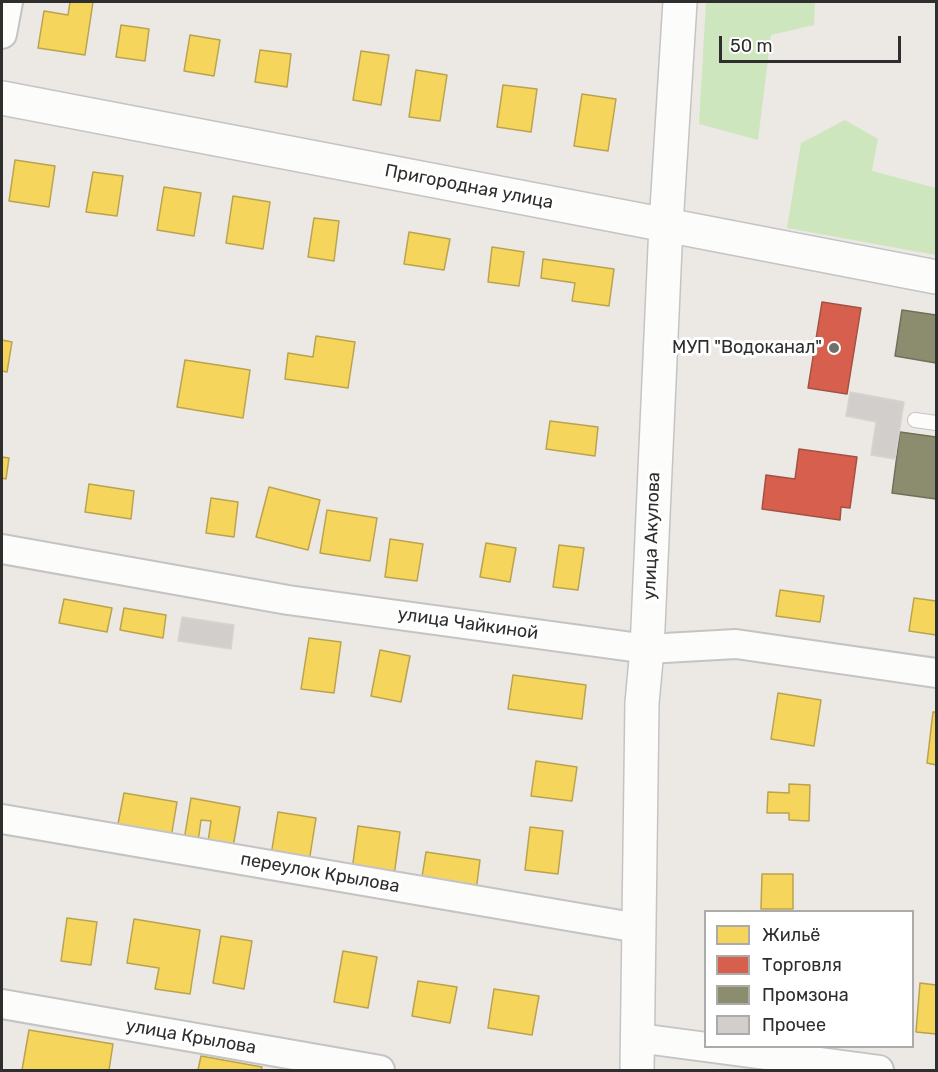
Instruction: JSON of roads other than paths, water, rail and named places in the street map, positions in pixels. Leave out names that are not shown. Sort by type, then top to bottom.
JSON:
[{"type":"main road","name":"улица Акулова","points":[[637,1071],[642,703],[647,649],[666,225],[680,2]]},
{"type":"main road","name":"Пригородная улица","points":[[2,98],[936,277]]},
{"type":"street","points":[[2,34],[8,2]]},
{"type":"street","name":"улица Чайкиной","points":[[2,549],[288,600],[647,649],[736,644],[936,673]]},
{"type":"street","name":"переулок Крылова","points":[[2,819],[638,928]]},
{"type":"street","name":"улица Крылова","points":[[2,1004],[380,1071]]},
{"type":"street","points":[[638,1038],[704,1047]]},
{"type":"street","points":[[711,1048],[879,1071]]},
{"type":"lane","points":[[915,420],[936,423]]},
{"type":"place","name":"МУП \"Водоканал\"","points":[[834,348]]}]
